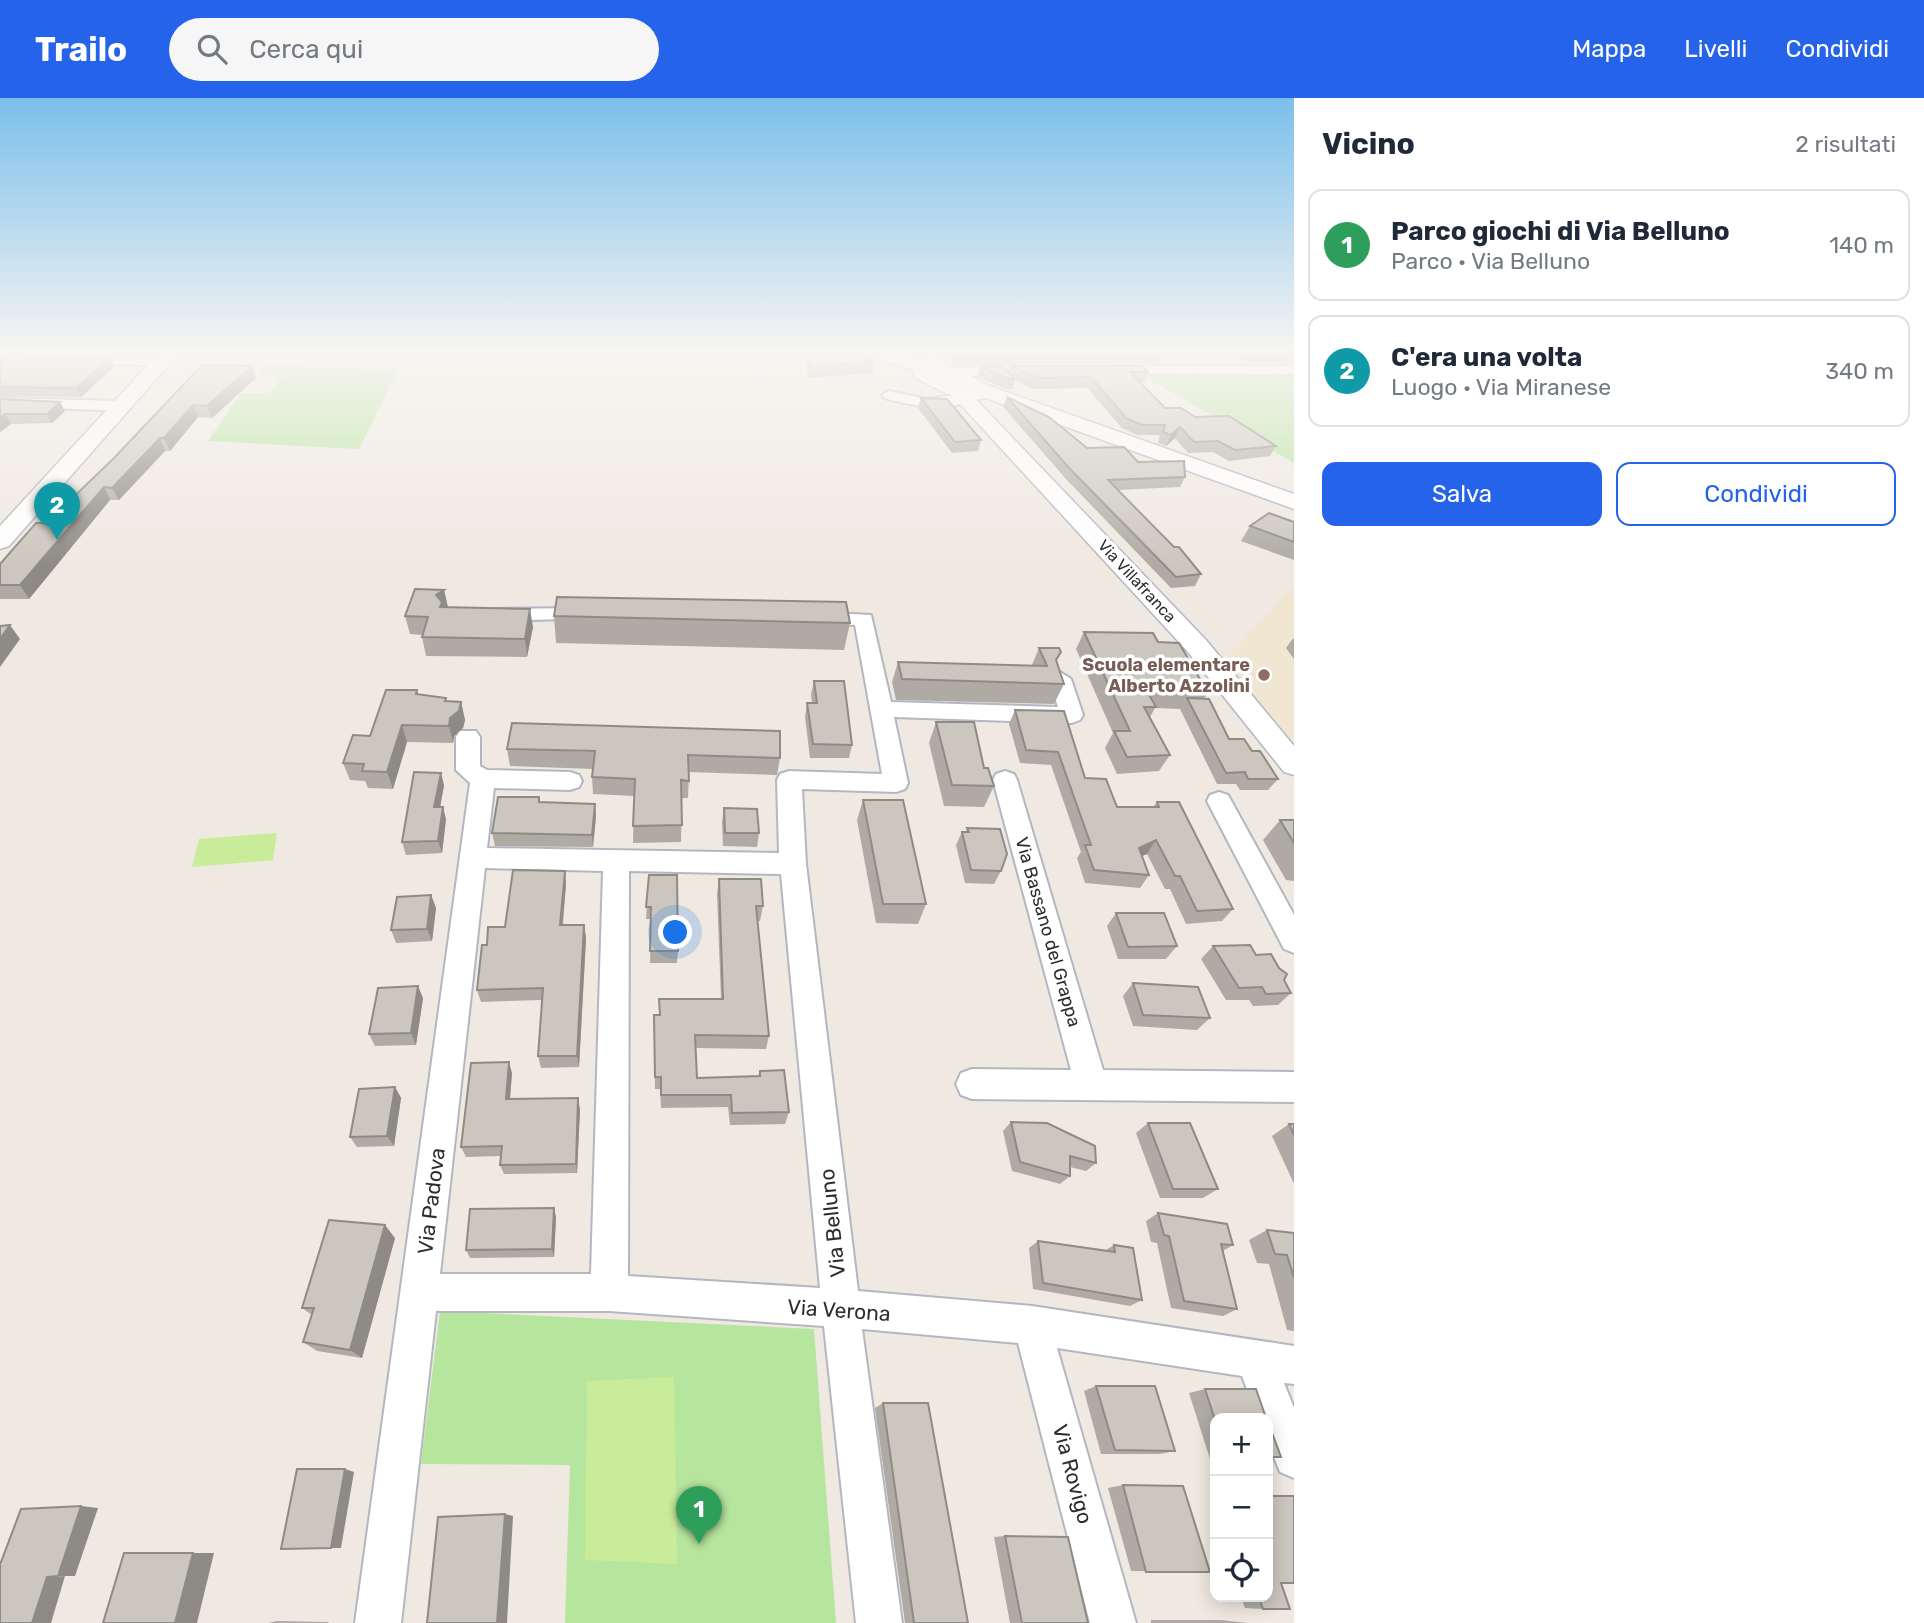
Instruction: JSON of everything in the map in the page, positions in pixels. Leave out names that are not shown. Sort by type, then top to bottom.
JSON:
[{"type":"main road","points":[[4,533],[106,424]]},
{"type":"main road","points":[[1076,424],[1294,502]]},
{"type":"street","name":"Via Villafranca","points":[[991,424],[1197,646],[1294,765]]},
{"type":"street","points":[[478,614],[609,614]]},
{"type":"street","name":"Via Belluno","points":[[797,618],[864,619],[896,783],[789,780],[793,864],[841,1308],[879,1623]]},
{"type":"street","points":[[881,709],[1072,715],[1060,680]]},
{"type":"street","points":[[468,737],[468,770],[483,779],[570,781]]},
{"type":"street","name":"Via Padova","points":[[377,1623],[483,779]]},
{"type":"street","name":"Via Bassano del Grappa","points":[[1005,780],[1091,1084]]},
{"type":"street","points":[[1219,801],[1294,941]]},
{"type":"street","points":[[471,858],[793,864]]},
{"type":"street","points":[[609,1293],[616,859]]},
{"type":"street","points":[[972,1084],[1294,1087]]},
{"type":"street","name":"Via Verona","points":[[420,1292],[609,1293],[841,1308],[1032,1325],[1294,1364]]},
{"type":"street","name":"Via Rovigo","points":[[1032,1325],[1113,1623]]},
{"type":"street","points":[[1255,1359],[1294,1458]]},
{"type":"shaded area","name":"Scuola elementare Alberto Azzolini","points":[[1294,585],[1294,746],[1223,662]]},
{"type":"green space","points":[[220,424],[371,424],[359,449],[208,441]]},
{"type":"green space","points":[[1227,424],[1294,424],[1294,463]]},
{"type":"green space","points":[[277,833],[273,860],[192,867],[199,839]]},
{"type":"green space","points":[[440,1311],[814,1329],[836,1623],[565,1623],[570,1465],[421,1464]]},
{"type":"green space","points":[[674,1377],[677,1564],[585,1560],[587,1381]]},
{"type":"building","points":[[146,424],[176,424],[112,488],[104,487],[20,585],[0,585],[0,564],[36,523],[45,523]]},
{"type":"building","points":[[941,424],[968,424],[981,440],[955,442]]},
{"type":"building","points":[[1031,424],[1058,424],[1087,448],[1124,447],[1138,462],[1184,461],[1185,477],[1108,480],[1174,547],[1179,547],[1201,574],[1176,577],[1070,469]]},
{"type":"building","points":[[1242,424],[1276,446],[1235,450],[1218,441],[1194,442],[1180,427],[1171,435],[1163,432],[1165,425],[1142,425]]},
{"type":"building","points":[[1269,513],[1294,522],[1294,542],[1250,526]]},
{"type":"building","points":[[415,589],[444,590],[436,595],[442,602],[440,607],[530,609],[525,639],[422,637],[428,617],[405,616]]},
{"type":"building","points":[[557,597],[846,602],[850,623],[554,616]]},
{"type":"building","points":[[10,625],[0,639],[0,626]]},
{"type":"building","points":[[1084,632],[1153,633],[1158,642],[1179,643],[1208,693],[1147,691],[1156,707],[1144,707],[1170,755],[1127,757],[1114,731],[1130,731]]},
{"type":"building","points":[[1039,648],[1059,648],[1061,652],[1056,660],[1064,684],[902,679],[898,662],[1047,666]]},
{"type":"building","points":[[814,681],[844,681],[852,745],[813,744],[807,703],[817,703]]},
{"type":"building","points":[[386,690],[417,690],[416,694],[461,702],[459,711],[450,718],[449,726],[402,725],[387,772],[362,771],[364,764],[343,763],[353,735],[370,736]]},
{"type":"building","points":[[1187,698],[1209,699],[1229,739],[1244,739],[1252,751],[1260,751],[1278,779],[1248,779],[1245,772],[1226,773]]},
{"type":"building","points":[[1015,710],[1064,711],[1085,778],[1106,779],[1117,807],[1159,807],[1157,802],[1179,802],[1233,909],[1197,911],[1180,876],[1175,876],[1156,840],[1139,848],[1149,875],[1094,870],[1085,845],[1091,845],[1058,752],[1026,750]]},
{"type":"building","points":[[936,722],[974,722],[984,768],[988,768],[994,786],[952,785]]},
{"type":"building","points":[[512,723],[780,731],[780,758],[688,755],[689,781],[681,780],[682,825],[633,826],[635,779],[592,777],[595,751],[507,749]]},
{"type":"building","points":[[414,772],[441,773],[434,807],[443,807],[438,841],[402,842]]},
{"type":"building","points":[[498,797],[539,797],[539,802],[595,804],[592,835],[492,833]]},
{"type":"building","points":[[863,800],[903,800],[926,904],[883,904]]},
{"type":"building","points":[[724,808],[757,809],[759,833],[725,833]]},
{"type":"building","points":[[1280,820],[1294,820],[1294,843]]},
{"type":"building","points":[[967,828],[1000,829],[1007,854],[1001,871],[971,870],[962,832],[969,832]]},
{"type":"building","points":[[513,870],[565,871],[560,925],[584,925],[577,1056],[538,1056],[543,988],[477,990],[482,945],[487,945],[488,927],[505,927]]},
{"type":"building","points":[[649,875],[677,875],[678,951],[650,951],[651,907],[646,907]]},
{"type":"building","points":[[719,879],[761,879],[763,906],[756,906],[769,1036],[695,1035],[697,1078],[760,1076],[760,1071],[784,1070],[789,1112],[732,1113],[731,1095],[661,1095],[661,1077],[655,1077],[654,1015],[660,1015],[659,999],[723,999]]},
{"type":"building","points":[[431,895],[427,929],[391,930],[397,897]]},
{"type":"building","points":[[1116,913],[1164,913],[1177,946],[1128,947]]},
{"type":"building","points":[[1250,945],[1256,955],[1271,954],[1279,968],[1287,974],[1284,980],[1291,993],[1266,994],[1262,987],[1239,988],[1213,946]]},
{"type":"building","points":[[1133,983],[1198,987],[1210,1018],[1143,1015]]},
{"type":"building","points":[[418,986],[411,1033],[369,1034],[378,988]]},
{"type":"building","points":[[509,1062],[506,1099],[578,1098],[576,1164],[500,1165],[502,1146],[461,1147],[471,1063]]},
{"type":"building","points":[[395,1087],[387,1136],[350,1137],[359,1089]]},
{"type":"building","points":[[1011,1122],[1047,1123],[1095,1146],[1096,1163],[1070,1156],[1070,1176],[1020,1162]]},
{"type":"building","points":[[1148,1123],[1190,1123],[1218,1189],[1173,1189]]},
{"type":"building","points":[[554,1208],[552,1249],[466,1250],[470,1209]]},
{"type":"building","points":[[1158,1213],[1227,1224],[1233,1245],[1221,1244],[1237,1309],[1184,1301],[1169,1236],[1164,1235]]},
{"type":"building","points":[[329,1220],[385,1225],[350,1350],[303,1342],[314,1308],[302,1308]]},
{"type":"building","points":[[1267,1230],[1294,1233],[1294,1278],[1287,1255],[1275,1254]]},
{"type":"building","points":[[1038,1241],[1115,1252],[1114,1245],[1133,1248],[1142,1300],[1043,1283]]},
{"type":"building","points":[[1096,1386],[1155,1386],[1175,1451],[1115,1450]]},
{"type":"building","points":[[1205,1389],[1256,1389],[1264,1413],[1213,1413]]},
{"type":"building","points":[[883,1403],[928,1403],[968,1623],[914,1623]]},
{"type":"building","points":[[1273,1435],[1281,1457],[1273,1457]]},
{"type":"building","points":[[297,1469],[345,1469],[331,1548],[281,1549]]},
{"type":"building","points":[[1123,1485],[1183,1486],[1210,1572],[1146,1572]]},
{"type":"building","points":[[1273,1496],[1294,1496],[1294,1583],[1281,1583],[1290,1609],[1263,1609],[1261,1602],[1273,1602]]},
{"type":"building","points":[[81,1506],[58,1576],[47,1577],[32,1623],[0,1623],[0,1562],[21,1509]]},
{"type":"building","points":[[505,1514],[497,1623],[427,1623],[438,1517]]},
{"type":"building","points":[[1005,1536],[1068,1537],[1088,1623],[1022,1623]]},
{"type":"building","points":[[124,1553],[193,1553],[175,1623],[103,1623]]},
{"type":"place","name":"C'era una volta","points":[[57,540]]},
{"type":"place","name":"Scuola elementare Alberto Azzolini","points":[[1264,675]]},
{"type":"place","name":"Parco giochi di Via Belluno","points":[[699,1544]]}]
